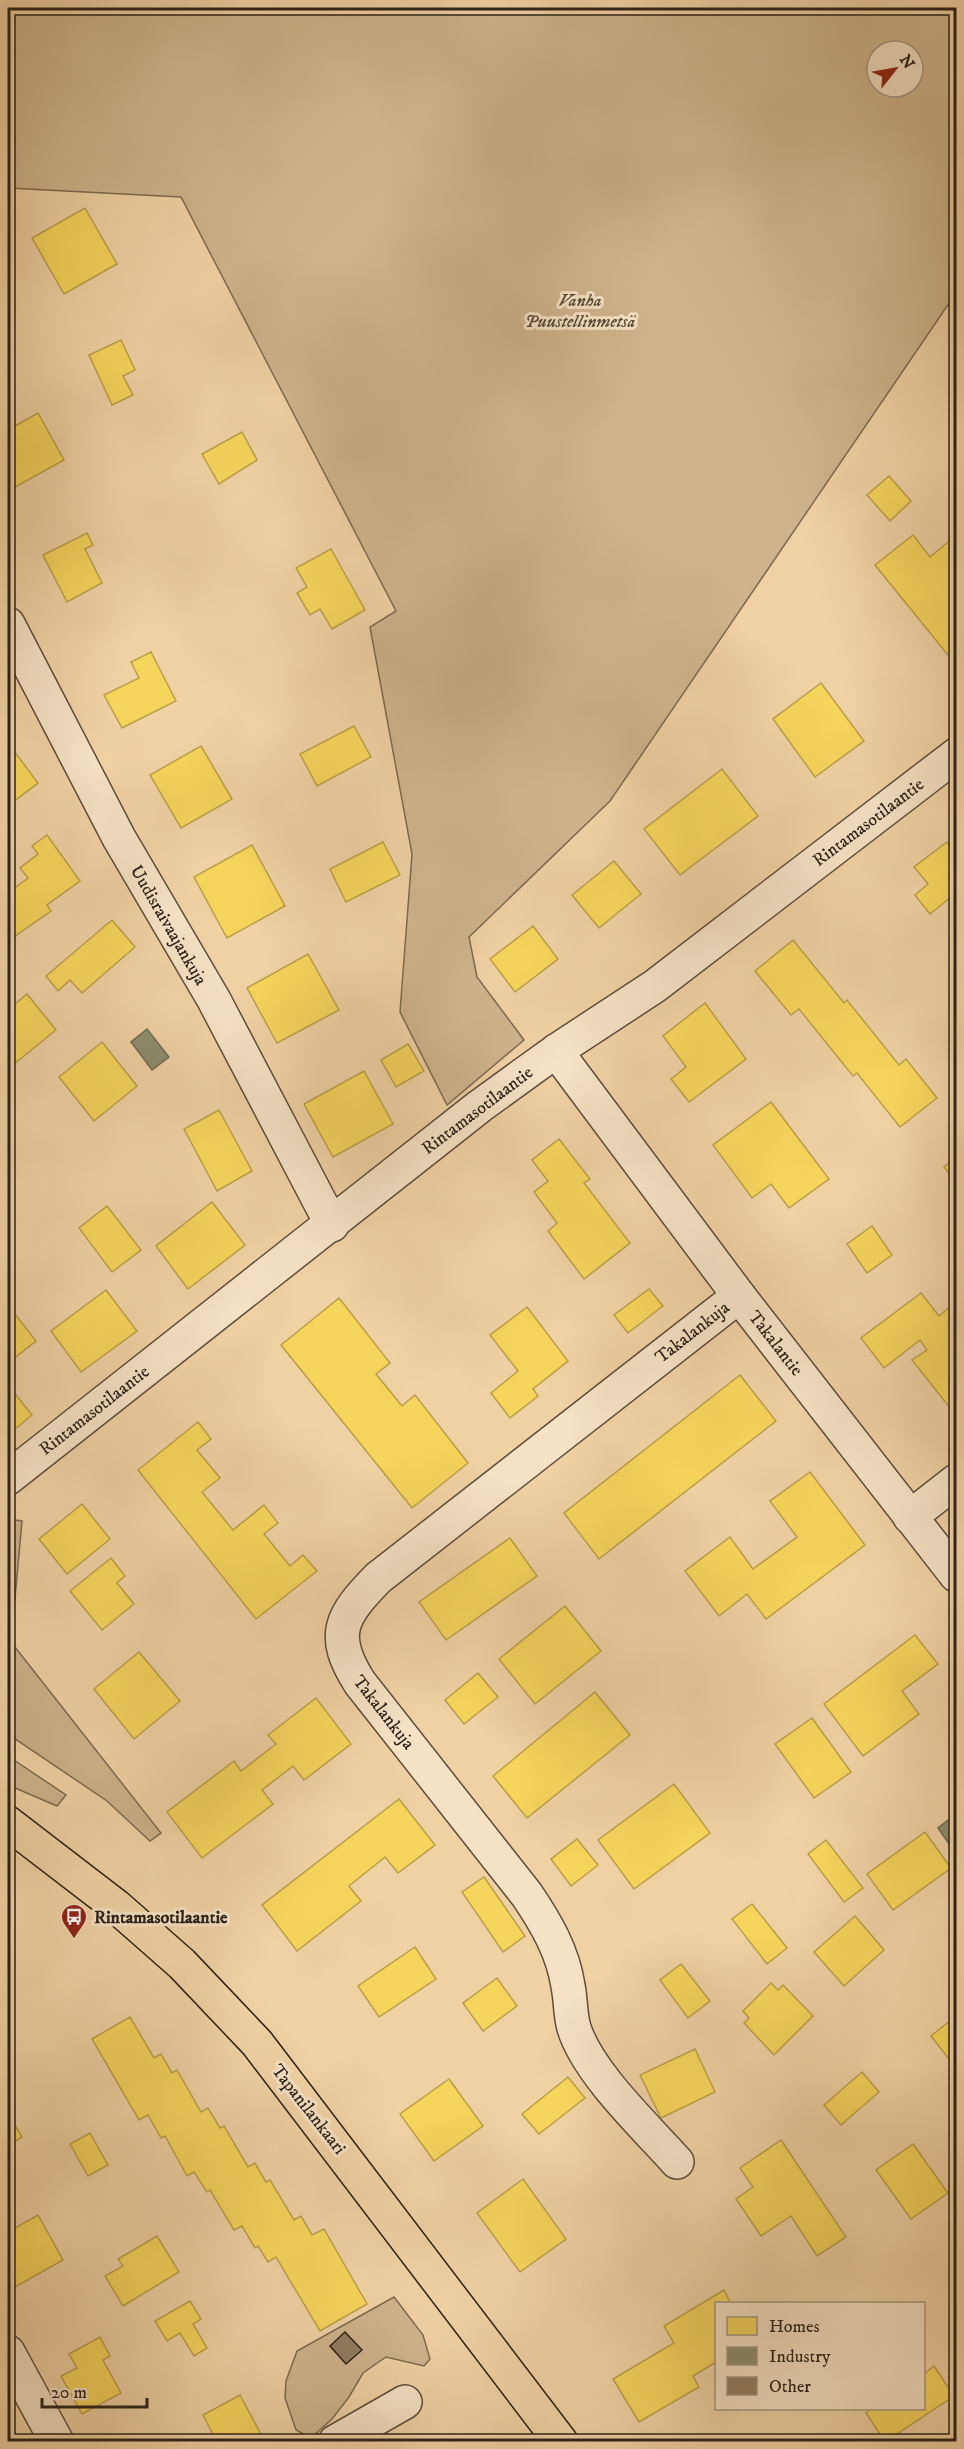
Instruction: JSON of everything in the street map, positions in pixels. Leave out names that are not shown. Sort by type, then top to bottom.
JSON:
[{"type":"main road","name":"Tapanilankaari","points":[[8,1823],[116,1906],[182,1965],[257,2043],[561,2442]]},
{"type":"street","name":"Uudisraivaajankuja","points":[[8,624],[119,838],[214,1000],[332,1225]]},
{"type":"street","name":"Rintamasotilaantie","points":[[8,1478],[332,1225],[480,1106],[556,1051],[656,986],[957,755]]},
{"type":"street","name":"Takalantie","points":[[556,1051],[740,1296],[957,1575]]},
{"type":"street","name":"Takalankuja","points":[[677,2162],[597,2070],[583,2049],[573,2026],[568,1985],[560,1954],[546,1924],[527,1895],[360,1683],[349,1666],[346,1656],[344,1622],[352,1605],[378,1578],[740,1296]]},
{"type":"street","points":[[910,1517],[957,1482]]},
{"type":"street","points":[[8,2352],[57,2442]]},
{"type":"street","points":[[335,2442],[405,2402]]},
{"type":"green space","name":"Vanha Puustellinmetsä","points":[[8,8],[232,11],[232,8],[956,8],[956,293],[610,801],[469,937],[477,977],[524,1040],[447,1105],[400,1012],[412,854],[370,627],[396,611],[181,197],[8,188]]},
{"type":"green space","points":[[15,1520],[22,1521],[11,1642],[161,1833],[150,1841],[107,1801],[8,1734],[8,1527]]},
{"type":"green space","points":[[8,1756],[66,1795],[57,1806],[8,1785]]},
{"type":"green space","points":[[394,2297],[423,2335],[430,2359],[424,2366],[386,2357],[363,2373],[349,2397],[332,2419],[311,2438],[296,2430],[285,2398],[286,2381],[297,2351]]},
{"type":"building: Homes","points":[[85,208],[117,264],[64,294],[32,238]]},
{"type":"building: Homes","points":[[121,340],[135,370],[123,376],[133,395],[112,405],[89,355]]},
{"type":"building: Homes","points":[[38,413],[64,460],[8,491],[8,430]]},
{"type":"building: Homes","points":[[242,432],[257,460],[219,484],[202,454]]},
{"type":"building: Homes","points":[[889,476],[911,501],[890,521],[867,495]]},
{"type":"building: Homes","points":[[87,533],[93,545],[85,549],[102,583],[67,602],[43,555]]},
{"type":"building: Homes","points":[[913,535],[930,557],[954,537],[956,540],[956,665],[875,565]]},
{"type":"building: Homes","points":[[331,549],[365,610],[332,629],[320,609],[310,615],[297,593],[307,587],[296,568]]},
{"type":"building: Homes","points":[[151,652],[176,701],[122,728],[104,695],[139,678],[131,662]]},
{"type":"building: Homes","points":[[821,683],[864,741],[815,777],[773,719]]},
{"type":"building: Homes","points":[[354,726],[371,757],[317,786],[300,754]]},
{"type":"building: Homes","points":[[8,743],[38,783],[8,806]]},
{"type":"building: Homes","points":[[201,746],[232,799],[181,828],[150,775]]},
{"type":"building: Homes","points":[[722,769],[758,816],[680,875],[644,829]]},
{"type":"building: Homes","points":[[47,835],[80,881],[47,905],[51,911],[11,939],[8,934],[8,893],[28,878],[20,868],[38,854],[32,846]]},
{"type":"building: Homes","points":[[383,842],[400,875],[346,902],[330,869]]},
{"type":"building: Homes","points":[[947,842],[956,855],[956,893],[930,914],[915,895],[928,884],[914,867]]},
{"type":"building: Homes","points":[[252,845],[285,906],[227,938],[194,877]]},
{"type":"building: Homes","points":[[614,861],[641,894],[599,928],[572,895]]},
{"type":"building: Homes","points":[[112,920],[135,947],[82,993],[70,980],[58,991],[46,976]]},
{"type":"building: Homes","points":[[533,926],[558,959],[515,992],[490,959]]},
{"type":"building: Homes","points":[[793,940],[844,1003],[847,1000],[899,1065],[906,1059],[937,1098],[900,1127],[857,1073],[853,1076],[799,1009],[791,1015],[755,971]]},
{"type":"building: Homes","points":[[308,954],[339,1010],[277,1043],[247,988]]},
{"type":"building: Homes","points":[[27,994],[56,1030],[8,1069],[8,1010]]},
{"type":"building: Homes","points":[[705,1003],[746,1059],[689,1102],[671,1079],[686,1067],[663,1036]]},
{"type":"building: Homes","points":[[102,1042],[137,1086],[94,1121],[59,1077]]},
{"type":"building: Homes","points":[[408,1044],[424,1071],[396,1087],[381,1060]]},
{"type":"building: Homes","points":[[364,1071],[393,1124],[333,1157],[304,1104]]},
{"type":"building: Homes","points":[[771,1102],[829,1179],[789,1208],[771,1184],[752,1198],[713,1145]]},
{"type":"building: Homes","points":[[219,1110],[252,1171],[217,1191],[184,1129]]},
{"type":"building: Homes","points":[[559,1139],[590,1179],[584,1183],[630,1243],[584,1279],[548,1231],[557,1223],[534,1192],[548,1181],[532,1160]]},
{"type":"building: Homes","points":[[956,1158],[956,1183],[944,1167]]},
{"type":"building: Homes","points":[[212,1202],[245,1245],[188,1289],[156,1246]]},
{"type":"building: Homes","points":[[107,1206],[141,1250],[112,1272],[79,1228]]},
{"type":"building: Homes","points":[[872,1226],[892,1255],[867,1273],[847,1244]]},
{"type":"building: Homes","points":[[649,1289],[663,1306],[628,1333],[614,1315]]},
{"type":"building: Homes","points":[[106,1290],[137,1331],[81,1372],[51,1331]]},
{"type":"building: Homes","points":[[921,1293],[939,1316],[951,1306],[956,1313],[956,1403],[950,1408],[912,1360],[927,1350],[920,1340],[884,1368],[861,1338]]},
{"type":"building: Homes","points":[[339,1298],[390,1363],[376,1374],[402,1406],[415,1395],[468,1463],[412,1508],[281,1345]]},
{"type":"building: Homes","points":[[8,1305],[36,1341],[8,1363]]},
{"type":"building: Homes","points":[[527,1307],[568,1361],[533,1389],[538,1396],[510,1418],[491,1393],[518,1371],[490,1335]]},
{"type":"building: Homes","points":[[740,1375],[776,1421],[599,1559],[564,1513]]},
{"type":"building: Homes","points":[[8,1385],[32,1415],[8,1435]]},
{"type":"building: Homes","points":[[198,1422],[211,1439],[197,1450],[220,1478],[202,1492],[233,1530],[264,1505],[278,1523],[264,1534],[290,1566],[303,1555],[317,1571],[256,1619],[138,1470]]},
{"type":"building: Homes","points":[[810,1472],[865,1545],[766,1619],[747,1594],[719,1616],[685,1571],[730,1537],[753,1569],[797,1537],[770,1501]]},
{"type":"building: Homes","points":[[82,1504],[110,1539],[67,1574],[39,1539]]},
{"type":"building: Homes","points":[[510,1538],[537,1576],[446,1640],[419,1602]]},
{"type":"building: Homes","points":[[111,1558],[125,1576],[117,1583],[134,1604],[102,1630],[70,1591]]},
{"type":"building: Homes","points":[[565,1606],[601,1651],[535,1704],[499,1659]]},
{"type":"building: Homes","points":[[915,1635],[938,1664],[902,1691],[919,1714],[863,1756],[824,1704]]},
{"type":"building: Homes","points":[[139,1652],[180,1701],[134,1739],[94,1689]]},
{"type":"building: Homes","points":[[478,1673],[498,1697],[464,1724],[445,1700]]},
{"type":"building: Homes","points":[[595,1692],[630,1735],[527,1818],[493,1776]]},
{"type":"building: Homes","points":[[316,1698],[351,1744],[304,1780],[293,1766],[262,1790],[273,1804],[202,1858],[167,1812],[234,1761],[241,1771],[276,1744],[268,1735]]},
{"type":"building: Homes","points":[[812,1718],[851,1772],[814,1798],[775,1744]]},
{"type":"building: Homes","points":[[674,1784],[710,1833],[634,1889],[598,1840]]},
{"type":"building: Homes","points":[[399,1799],[435,1845],[398,1873],[385,1857],[349,1886],[361,1901],[297,1951],[262,1905]]},
{"type":"building: Homes","points":[[925,1832],[951,1868],[893,1910],[867,1874]]},
{"type":"building: Homes","points":[[577,1839],[598,1865],[571,1886],[551,1859]]},
{"type":"building: Homes","points":[[826,1840],[863,1888],[844,1902],[808,1854]]},
{"type":"building: Homes","points":[[484,1877],[525,1936],[503,1952],[462,1892]]},
{"type":"building: Homes","points":[[752,1904],[787,1948],[767,1964],[732,1919]]},
{"type":"building: Homes","points":[[855,1916],[884,1950],[844,1986],[814,1952]]},
{"type":"building: Homes","points":[[415,1947],[436,1979],[379,2017],[358,1986]]},
{"type":"building: Homes","points":[[681,1964],[710,2001],[688,2018],[660,1980]]},
{"type":"building: Homes","points":[[497,1978],[517,2006],[483,2031],[463,2003]]},
{"type":"building: Homes","points":[[771,1983],[778,1990],[783,1985],[813,2016],[774,2055],[744,2023],[749,2018],[743,2011]]},
{"type":"building: Homes","points":[[956,2016],[956,2068],[931,2036]]},
{"type":"building: Homes","points":[[130,2017],[154,2058],[161,2054],[172,2073],[177,2070],[201,2112],[208,2108],[220,2128],[224,2126],[248,2167],[255,2163],[266,2182],[270,2180],[294,2220],[301,2216],[312,2235],[324,2229],[367,2304],[320,2331],[276,2257],[268,2262],[258,2246],[255,2248],[242,2226],[234,2230],[210,2190],[207,2192],[194,2172],[187,2176],[165,2136],[161,2138],[148,2115],[139,2120],[92,2039]]},
{"type":"building: Homes","points":[[695,2049],[715,2092],[661,2118],[640,2075]]},
{"type":"building: Homes","points":[[862,2072],[879,2092],[841,2125],[824,2105]]},
{"type":"building: Homes","points":[[568,2077],[585,2098],[539,2134],[522,2114]]},
{"type":"building: Homes","points":[[449,2079],[483,2126],[434,2161],[400,2114]]},
{"type":"building: Homes","points":[[8,2113],[22,2137],[8,2146]]},
{"type":"building: Homes","points":[[90,2133],[108,2165],[88,2176],[70,2144]]},
{"type":"building: Homes","points":[[781,2140],[846,2237],[817,2256],[791,2216],[761,2236],[736,2199],[753,2187],[740,2168]]},
{"type":"building: Homes","points":[[913,2144],[948,2193],[911,2219],[876,2170]]},
{"type":"building: Homes","points":[[523,2179],[566,2239],[520,2272],[477,2213]]},
{"type":"building: Homes","points":[[38,2215],[63,2260],[8,2291],[8,2232]]},
{"type":"building: Homes","points":[[157,2236],[179,2272],[123,2306],[105,2276],[123,2266],[118,2259]]},
{"type":"building: Homes","points":[[724,2290],[730,2302],[715,2302],[715,2363],[693,2376],[699,2387],[639,2422],[613,2379],[674,2343],[664,2326]]},
{"type":"building: Homes","points":[[190,2301],[201,2319],[193,2324],[207,2348],[194,2356],[180,2333],[167,2341],[155,2321]]},
{"type":"building: Homes","points":[[100,2337],[110,2356],[103,2360],[121,2393],[82,2414],[61,2376],[77,2368],[69,2354]]},
{"type":"building: Homes","points":[[934,2366],[954,2396],[885,2442],[866,2413],[870,2410],[925,2410],[925,2373]]},
{"type":"building: Homes","points":[[240,2395],[265,2442],[217,2442],[203,2415]]},
{"type":"building: Industry","points":[[147,1029],[169,1057],[152,1070],[131,1042]]},
{"type":"building: Industry","points":[[956,1814],[956,1854],[938,1828]]},
{"type":"building: Other","points":[[345,2332],[362,2350],[346,2364],[330,2346]]},
{"type":"place","name":"Rintamasotilaantie","points":[[74,1940]]}]
